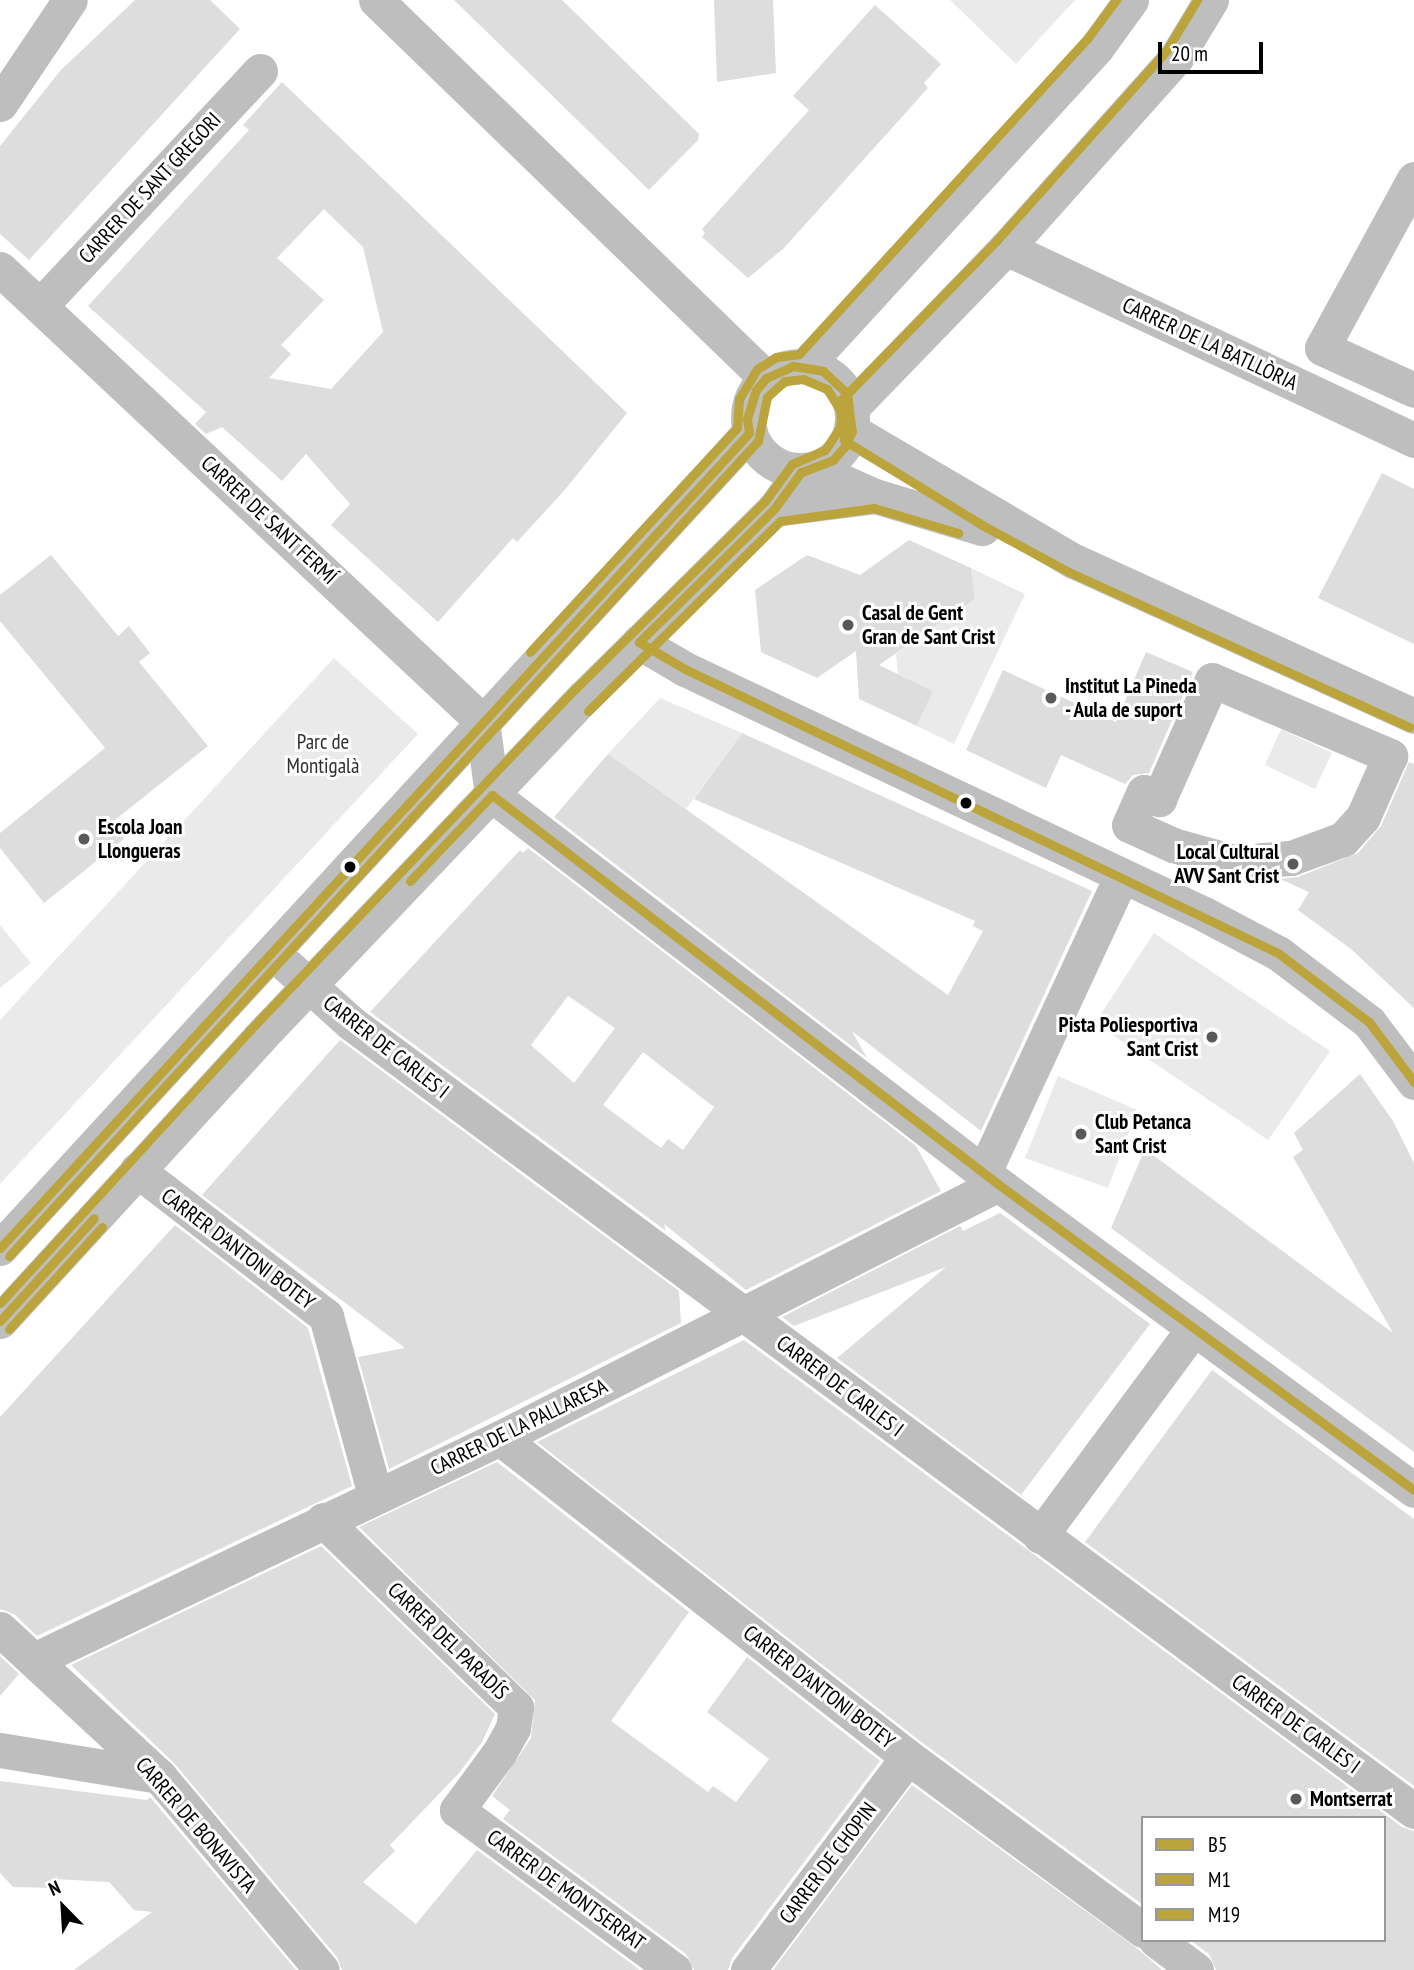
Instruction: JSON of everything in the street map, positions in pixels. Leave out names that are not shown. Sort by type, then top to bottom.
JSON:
[{"type":"street","points":[[0,104],[70,0]]},
{"type":"street","points":[[806,366],[1097,47],[1132,0]]},
{"type":"street","points":[[0,1321],[309,986],[639,642],[774,509],[808,470],[833,460],[852,419],[1176,58],[1211,0]]},
{"type":"street","points":[[386,6],[766,378]]},
{"type":"street","name":"CARRER DE SANT GREGORI","points":[[40,306],[260,71]]},
{"type":"street","points":[[1414,179],[1322,348],[1414,390]]},
{"type":"street","name":"CARRER DE LA BATLLÒRIA","points":[[1006,248],[1414,440]]},
{"type":"street","name":"CARRER DE SANT FERMÍ","points":[[0,269],[482,721]]},
{"type":"street","points":[[1074,561],[852,419],[835,379],[806,366],[780,369],[766,378],[750,403],[749,433],[768,460],[808,470],[875,496],[1074,561],[1414,716]]},
{"type":"street","points":[[0,1248],[749,433]]},
{"type":"street","points":[[774,509],[875,496]]},
{"type":"street","points":[[639,642],[685,669],[1204,914],[1321,982],[1369,1022],[1414,1082]]},
{"type":"street","points":[[1212,680],[1390,755],[1363,817],[1343,839],[1291,858],[1262,860],[1256,868],[1173,845],[1129,825],[1144,792],[1159,799],[1212,680]]},
{"type":"street","points":[[482,721],[492,795],[992,1177],[1414,1490]]},
{"type":"street","points":[[992,1177],[1121,877]]},
{"type":"street","name":"CARRER DE CARLES I","points":[[273,953],[351,1023],[1414,1811]]},
{"type":"street","name":"CARRER D'ANTONI BOTEY","points":[[137,1170],[326,1316],[375,1495]]},
{"type":"street","name":"CARRER DE LA PALLARESA","points":[[34,1660],[375,1495],[500,1438],[747,1316],[992,1177]]},
{"type":"street","points":[[1040,1536],[1194,1328]]},
{"type":"street","name":"CARRER D'ANTONI BOTEY","points":[[500,1438],[908,1756],[1141,1929]]},
{"type":"street","name":"CARRER DEL PARADÍS","points":[[323,1520],[516,1707],[513,1728],[457,1810]]},
{"type":"street","name":"CARRER DE BONAVISTA","points":[[0,1629],[159,1776],[322,1970]]},
{"type":"street","points":[[0,1750],[159,1776]]},
{"type":"street","name":"CARRER DE CHOPIN","points":[[748,1970],[908,1756]]},
{"type":"street","name":"CARRER DE MONTSERRAT","points":[[457,1810],[674,1970]]},
{"type":"street","points":[[1159,1942],[1196,1970]]},
{"type":"green space","points":[[950,0],[1075,0],[1016,64]]},
{"type":"green space","points":[[971,568],[1025,594],[954,744],[917,726],[933,691],[898,674],[896,654],[975,599]]},
{"type":"green space","name":"Parc de Montigalà","points":[[334,658],[418,734],[0,1184],[0,1020]]},
{"type":"green space","points":[[660,698],[742,733],[686,809],[608,754]]},
{"type":"green space","points":[[1281,729],[1332,753],[1315,789],[1265,765]]},
{"type":"green space","points":[[0,925],[31,963],[0,988]]},
{"type":"green space","name":"Pista Poliesportiva Sant Crist","points":[[1154,933],[1330,1051],[1268,1140],[1095,1023]]},
{"type":"green space","name":"Club Petanca Sant Crist","points":[[1058,1076],[1137,1110],[1108,1188],[1025,1158]]},
{"type":"building","points":[[135,0],[210,0],[240,29],[29,260],[0,234],[0,146],[61,70]]},
{"type":"building","points":[[454,0],[562,0],[699,134],[698,140],[649,190]]},
{"type":"building","points":[[714,0],[773,0],[776,73],[717,82]]},
{"type":"building","points":[[875,5],[941,64],[924,83],[928,88],[784,248],[748,278],[702,237],[705,233],[702,229],[809,110],[793,96]]},
{"type":"building","points":[[282,82],[627,413],[563,492],[517,542],[513,538],[438,622],[331,525],[350,504],[306,454],[282,481],[222,427],[206,434],[195,424],[206,412],[88,306],[249,130],[243,125]],"holes":[[[324,209],[363,247],[383,332],[331,389],[269,378],[291,354],[281,345],[324,300],[277,258]]]},
{"type":"building","points":[[1382,473],[1414,489],[1414,644],[1318,598]]},
{"type":"building","name":"Casal de Gent Gran de Sant Crist","points":[[909,540],[971,568],[975,599],[879,665],[933,691],[917,726],[859,699],[856,651],[817,678],[761,652],[755,590],[807,555],[860,575]]},
{"type":"building","points":[[51,555],[118,636],[129,626],[150,653],[139,662],[208,746],[111,823],[124,839],[44,903],[0,848],[0,833],[105,748],[0,621],[0,595]]},
{"type":"building","points":[[1146,652],[1193,672],[1149,773],[1133,775],[1125,784],[1061,755],[1046,788],[966,750],[1003,670],[1116,722]]},
{"type":"building","points":[[742,733],[1092,891],[981,1131],[852,1031],[867,1058],[554,817],[608,754],[948,995],[983,931],[973,926],[975,921],[694,799]]},
{"type":"building","points":[[1409,762],[1414,764],[1414,1008],[1351,949],[1298,910],[1309,892],[1280,879],[1298,877],[1358,853],[1381,826]]},
{"type":"building","points":[[528,848],[916,1146],[941,1191],[746,1290],[664,1224],[666,1231],[370,1012],[520,850],[523,853]],"holes":[[[568,996],[615,1028],[574,1083],[531,1045]],[[643,1052],[714,1107],[683,1150],[668,1139],[661,1148],[603,1105]]]},
{"type":"building","points":[[340,1040],[679,1291],[681,1323],[389,1469],[358,1357],[405,1348],[202,1195]]},
{"type":"building","points":[[1360,1074],[1393,1121],[1414,1163],[1414,1452],[1111,1228],[1145,1149],[1393,1333],[1293,1157],[1303,1150],[1294,1133]]},
{"type":"building","points":[[1000,1213],[1150,1324],[1021,1495],[837,1358],[946,1267],[794,1326],[782,1317],[960,1226],[963,1231]]},
{"type":"building","points":[[175,1225],[308,1328],[352,1486],[37,1636],[14,1614],[0,1609],[0,1417]]},
{"type":"building","points":[[744,1340],[1402,1827],[1414,1831],[1414,1970],[1216,1970],[1209,1954],[1193,1942],[1386,1942],[1386,1816],[1141,1816],[1141,1904],[920,1741],[537,1442]]},
{"type":"building","points":[[1212,1370],[1414,1519],[1414,1786],[1085,1542]]},
{"type":"building","points":[[497,1462],[689,1612],[611,1721],[708,1792],[713,1786],[736,1802],[769,1759],[707,1712],[747,1657],[880,1761],[732,1958],[728,1970],[694,1970],[686,1954],[503,1819],[510,1810],[492,1796],[531,1738],[535,1700],[359,1527]]},
{"type":"building","points":[[321,1546],[495,1714],[482,1742],[460,1772],[390,1845],[395,1851],[363,1882],[416,1924],[477,1850],[640,1970],[342,1970],[337,1957],[174,1763],[71,1665]]},
{"type":"building","points":[[0,1656],[19,1674],[0,1696]]},
{"type":"building","points":[[0,1781],[147,1800],[150,1797],[296,1970],[74,1970],[152,1912],[134,1910],[109,1882],[54,1879],[54,1888],[13,1887],[0,1873]]},
{"type":"building","points":[[912,1785],[1138,1949],[1162,1970],[773,1970]]},
{"type":"transit line","name":"M19","points":[[530,652],[737,428],[739,399],[757,369],[776,357],[799,354],[1087,39],[1116,0]]},
{"type":"transit line","name":"M19","points":[[0,1303],[250,1030],[575,689],[765,501],[792,464],[825,450],[840,427],[842,399],[997,240],[1166,51],[1197,0]]},
{"type":"transit line","name":"B5","points":[[0,1248],[749,433],[747,419],[756,390],[766,378],[793,366],[823,371],[847,393],[852,431],[845,446],[833,460],[801,472],[774,509],[639,642],[685,669],[1278,953],[1369,1022],[1414,1082]]},
{"type":"transit line","name":"M1","points":[[9,1256],[758,441],[767,397],[785,381],[803,379],[827,389],[840,410],[844,440],[982,525],[1069,572],[1409,727]]},
{"type":"transit line","name":"M1","points":[[588,711],[780,521],[874,508],[958,533]]},
{"type":"transit line","name":"B5","points":[[410,881],[492,795],[998,1184],[1414,1490]]},
{"type":"transit line","name":"B5","points":[[0,1321],[94,1218]]},
{"type":"transit line","name":"M1","points":[[9,1329],[102,1227]]},
{"type":"place","name":"Casal de Gent Gran de Sant Crist","points":[[848,625]]},
{"type":"place","name":"Institut La Pineda - Aula de suport","points":[[1051,698]]},
{"type":"place","name":"Escola Joan Llongueras","points":[[84,839]]},
{"type":"place","name":"Local Cultural AVV Sant Crist","points":[[1293,864]]},
{"type":"place","name":"Pista Poliesportiva Sant Crist","points":[[1212,1037]]},
{"type":"place","name":"Club Petanca Sant Crist","points":[[1081,1134]]},
{"type":"place","name":"Montserrat","points":[[1296,1799]]}]
